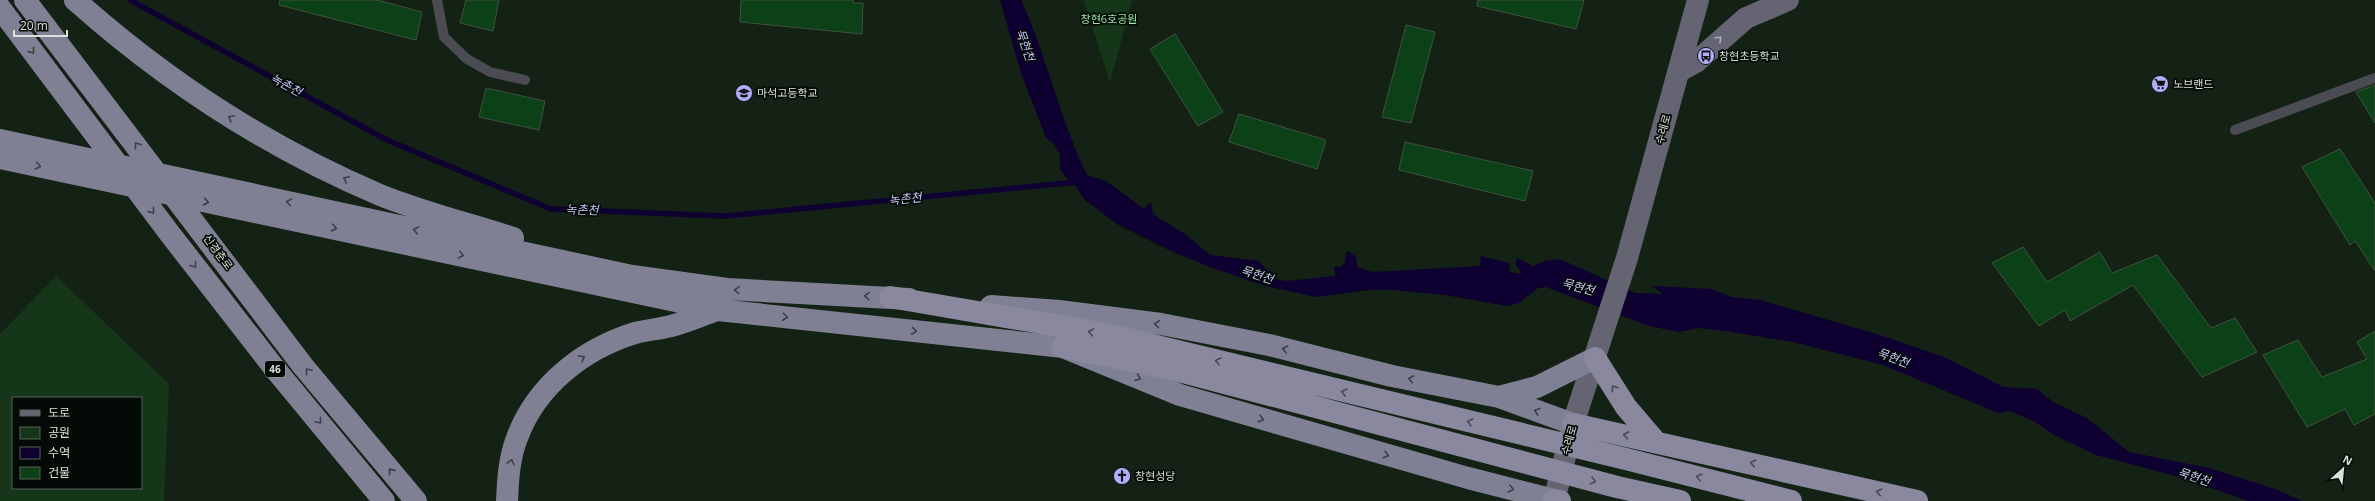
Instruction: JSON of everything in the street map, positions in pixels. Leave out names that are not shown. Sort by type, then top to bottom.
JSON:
[{"type":"highway","name":"신경춘로","points":[[25,0],[203,232],[303,366],[416,501]]},
{"type":"highway","points":[[75,0],[150,62],[204,102],[265,138],[381,195],[632,276]]},
{"type":"highway","name":"46","points":[[0,8],[18,34],[170,234],[275,369],[384,501]]},
{"type":"highway","points":[[0,15],[18,34]]},
{"type":"highway","points":[[0,140],[632,276],[727,289],[890,297],[1059,312],[1161,324],[1269,345],[1392,376],[1499,397],[1573,424],[1655,441],[1917,501]]},
{"type":"highway","points":[[0,158],[718,310],[1063,347],[1172,369],[1617,487],[1680,501]]},
{"type":"highway","points":[[890,297],[1111,335],[1508,432],[1626,459],[1791,501]]},
{"type":"highway","points":[[507,501],[508,475],[517,438],[533,408],[553,381],[577,361],[603,346],[636,333],[672,326],[718,310]]},
{"type":"highway","points":[[1063,347],[1180,395],[1468,478],[1556,501]]},
{"type":"highway","points":[[1499,397],[1537,387],[1595,358],[1626,406],[1655,441]]},
{"type":"highway","points":[[1468,478],[1491,501]]},
{"type":"main road","name":"수레로","points":[[1556,501],[1573,424],[1627,258],[1698,0]]},
{"type":"main road","points":[[1678,72],[1696,62],[1746,18],[1788,0]]},
{"type":"lane","points":[[437,0],[444,37],[467,59],[490,72],[525,80]]},
{"type":"lane","points":[[2234,130],[2375,78]]},
{"type":"green space","name":"창현6호공원","points":[[1084,0],[1132,0],[1110,83]]},
{"type":"green space","points":[[56,276],[169,384],[164,501],[0,501],[0,334]]},
{"type":"water","name":"묵현천","points":[[1000,0],[1021,0],[1077,154],[1087,175],[1106,181],[1144,209],[1151,202],[1153,214],[1185,234],[1210,255],[1259,261],[1275,279],[1286,281],[1335,276],[1334,266],[1340,267],[1345,263],[1346,253],[1348,251],[1356,257],[1357,267],[1372,272],[1480,266],[1481,256],[1509,263],[1510,272],[1522,274],[1515,264],[1517,258],[1533,266],[1544,261],[1560,259],[1635,293],[1663,294],[1652,286],[1712,289],[1731,297],[1760,300],[1880,335],[1944,357],[2003,387],[2037,389],[2053,402],[2087,418],[2129,452],[2209,468],[2278,490],[2302,501],[2248,501],[2183,478],[2096,455],[2054,435],[2032,420],[2009,411],[1998,413],[1883,365],[1793,342],[1698,328],[1679,332],[1649,326],[1546,287],[1538,288],[1519,303],[1507,306],[1445,295],[1393,290],[1369,290],[1316,297],[1265,286],[1210,267],[1173,252],[1117,224],[1085,200],[1075,185],[1068,180],[1060,169],[1060,155],[1055,145],[1046,138],[1021,73]]},
{"type":"building","points":[[280,0],[377,0],[422,12],[416,40],[279,5]]},
{"type":"building","points":[[466,0],[499,0],[493,31],[460,23]]},
{"type":"building","points":[[741,0],[853,0],[853,3],[863,3],[862,34],[740,22]]},
{"type":"building","points":[[1478,0],[1584,0],[1576,29],[1477,6]]},
{"type":"building","points":[[1406,25],[1435,32],[1411,123],[1382,117]]},
{"type":"building","points":[[1175,34],[1223,112],[1198,126],[1150,49]]},
{"type":"building","points":[[2375,85],[2375,123],[2356,92]]},
{"type":"building","points":[[486,88],[545,101],[539,130],[479,117]]},
{"type":"building","points":[[1239,114],[1326,140],[1317,169],[1229,142]]},
{"type":"building","points":[[1405,142],[1533,171],[1525,201],[1399,170]]},
{"type":"building","points":[[2340,149],[2375,203],[2375,271],[2355,241],[2350,245],[2302,167]]},
{"type":"building","points":[[2023,247],[2047,282],[2100,252],[2112,273],[2157,255],[2211,328],[2235,318],[2257,352],[2202,377],[2133,285],[2070,321],[2065,310],[2039,326],[1992,263]]},
{"type":"building","points":[[2375,331],[2375,414],[2354,425],[2345,409],[2307,427],[2263,355],[2298,340],[2322,377],[2367,359],[2357,342]]},
{"type":"waterway","name":"녹촌천","points":[[130,0],[387,140],[551,209],[725,216],[1078,182]]},
{"type":"place","name":"창현초등학교","points":[[1706,56]]},
{"type":"place","name":"노브랜드","points":[[2160,84]]},
{"type":"place","name":"마석고등학교","points":[[744,93]]},
{"type":"place","name":"창현성당","points":[[1122,476]]}]
